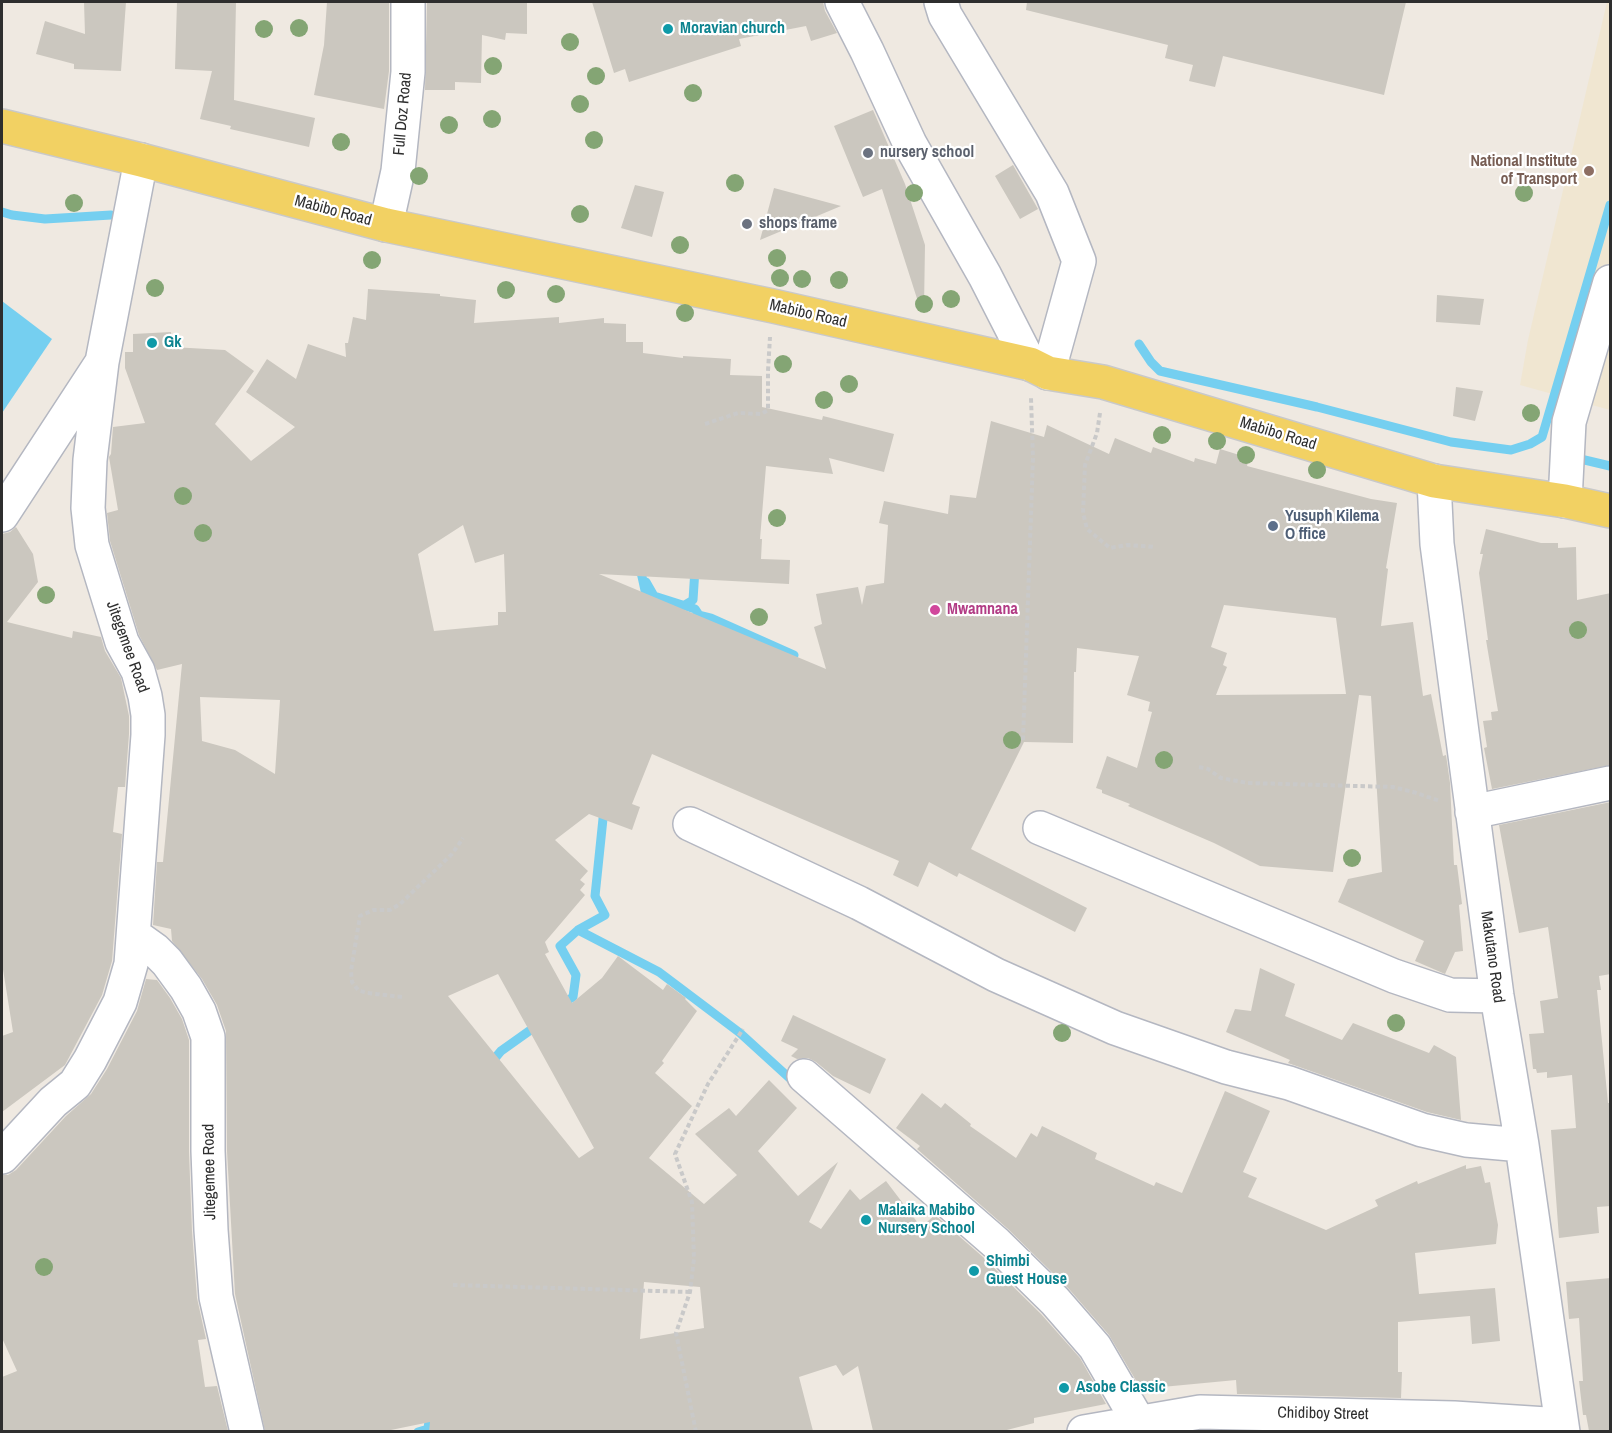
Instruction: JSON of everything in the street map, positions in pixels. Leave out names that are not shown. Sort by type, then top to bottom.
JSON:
[{"type":"main road","name":"Mabibo Road","points":[[2,126],[386,225],[773,306],[1103,382],[1434,481],[1564,501],[1611,511]]},
{"type":"street","name":"Full Doz Road","points":[[386,225],[398,171],[408,72],[408,2]]},
{"type":"street","points":[[842,2],[910,144],[1039,368]]},
{"type":"street","points":[[941,2],[945,15],[1052,193],[1079,261],[1039,368]]},
{"type":"street","name":"Jitegemee Road","points":[[2,1157],[53,1102],[75,1084],[120,1002],[131,964],[148,715],[146,696],[138,670],[122,642],[92,545],[88,508],[90,460],[102,362],[141,160]]},
{"type":"street","points":[[1564,501],[1569,422],[1611,282]]},
{"type":"street","name":"Jitegemee Road","points":[[2,514],[102,362]]},
{"type":"street","name":"Makutano Road","points":[[1434,481],[1437,544],[1497,996],[1522,1146],[1563,1428]]},
{"type":"street","points":[[1472,812],[1611,783]]},
{"type":"street","points":[[690,824],[859,903],[996,975],[1115,1028],[1226,1066],[1300,1087],[1422,1130],[1466,1140],[1522,1146]]},
{"type":"street","points":[[1040,828],[1394,976],[1450,995],[1497,996]]},
{"type":"street","name":"Jitegemee Road","points":[[134,935],[155,950],[186,988],[199,1011],[208,1038],[208,1151],[216,1297],[247,1431]]},
{"type":"street","points":[[804,1076],[996,1243],[1055,1301],[1095,1347],[1138,1421]]},
{"type":"street","name":"Chidiboy Street","points":[[1084,1431],[1200,1412],[1454,1418],[1563,1428]]},
{"type":"path","points":[[705,424],[738,413],[761,414],[768,410],[768,371],[773,306]]},
{"type":"path","points":[[1023,740],[1033,458],[1039,368]]},
{"type":"path","points":[[1103,382],[1097,433],[1085,465],[1083,513],[1087,529],[1110,548],[1127,545],[1155,547]]},
{"type":"path","points":[[1199,766],[1221,778],[1248,783],[1393,788],[1413,792],[1472,812]]},
{"type":"path","points":[[402,997],[375,995],[358,990],[352,982],[351,970],[360,916],[373,910],[390,910],[400,904],[452,854],[463,838]]},
{"type":"path","points":[[696,1431],[676,1333],[690,1292],[694,1259],[692,1202],[675,1154],[708,1084],[743,1029]]},
{"type":"path","points":[[453,1285],[690,1292]]},
{"type":"shaded area","name":"National Institute of Transport","points":[[1607,2],[1610,2],[1610,410],[1520,385],[1528,340]]},
{"type":"water","points":[[2,301],[52,339],[2,413]]},
{"type":"building","points":[[84,2],[126,2],[121,71],[74,69],[74,64],[36,54],[45,21],[85,34]]},
{"type":"building","points":[[177,2],[236,2],[234,100],[315,118],[309,147],[230,129],[231,126],[200,119],[212,71],[175,69]]},
{"type":"building","points":[[327,2],[389,2],[389,71],[384,109],[314,95],[324,45]]},
{"type":"building","points":[[427,2],[527,2],[527,34],[506,33],[505,40],[482,35],[481,83],[455,82],[455,90],[425,90]]},
{"type":"building","name":"Moravian church","points":[[592,2],[823,2],[825,11],[837,33],[811,41],[806,26],[739,39],[741,46],[629,82],[625,69],[614,73]]},
{"type":"building","points":[[1027,2],[1406,2],[1384,95],[1223,56],[1215,87],[1189,81],[1193,65],[1165,58],[1168,45],[1026,10]]},
{"type":"building","points":[[873,110],[905,184],[925,245],[924,307],[920,308],[882,189],[863,197],[834,126]]},
{"type":"building","points":[[1013,165],[1038,209],[1020,219],[995,176]]},
{"type":"building","points":[[635,185],[664,192],[652,237],[621,228]]},
{"type":"building","points":[[774,188],[841,206],[760,240]]},
{"type":"building","points":[[368,289],[440,294],[440,296],[476,300],[474,323],[559,317],[559,323],[604,318],[604,323],[626,324],[626,342],[643,342],[643,353],[683,358],[683,356],[731,359],[730,375],[762,376],[762,407],[822,420],[823,416],[894,434],[884,472],[829,458],[833,474],[766,466],[760,539],[762,539],[761,559],[790,560],[789,584],[599,574],[826,669],[814,627],[822,624],[816,594],[858,587],[862,605],[866,586],[884,583],[888,525],[879,523],[884,501],[948,514],[950,495],[976,498],[991,421],[1044,437],[1047,425],[1109,454],[1115,438],[1151,453],[1153,447],[1194,462],[1195,458],[1216,464],[1220,449],[1249,458],[1247,466],[1371,499],[1397,503],[1386,568],[1388,569],[1381,626],[1413,622],[1423,696],[1431,694],[1443,756],[1446,755],[1450,783],[1454,865],[1457,865],[1462,904],[1459,905],[1463,951],[1455,952],[1445,974],[1415,961],[1424,941],[1338,902],[1348,879],[1382,872],[1371,696],[1359,695],[1333,872],[1260,866],[1214,843],[1128,806],[1130,804],[1102,793],[1102,790],[1096,788],[1107,756],[1137,768],[1152,712],[1148,711],[1150,702],[1127,695],[1139,656],[1077,648],[1076,672],[1074,672],[1073,743],[1024,742],[971,849],[1087,908],[1075,932],[959,873],[957,877],[929,862],[918,887],[893,875],[899,861],[652,754],[632,804],[640,807],[632,830],[589,814],[555,840],[588,871],[580,880],[585,884],[580,890],[585,895],[545,942],[549,952],[545,954],[572,1003],[602,978],[618,956],[663,990],[667,984],[686,998],[697,1011],[662,1061],[664,1063],[655,1073],[692,1106],[649,1158],[704,1204],[737,1175],[695,1134],[729,1108],[736,1116],[769,1080],[797,1108],[758,1151],[798,1196],[838,1162],[809,1222],[821,1229],[850,1189],[860,1200],[886,1181],[921,1227],[935,1215],[983,1257],[1041,1314],[1080,1358],[1106,1404],[1034,1418],[1034,1423],[1003,1431],[873,1431],[858,1366],[843,1376],[836,1365],[799,1377],[813,1431],[429,1431],[430,1422],[386,1431],[265,1431],[235,1294],[227,1151],[226,1031],[217,1005],[202,979],[172,941],[171,929],[153,925],[157,862],[163,862],[182,664],[157,670],[139,635],[110,541],[107,513],[118,510],[109,457],[113,427],[145,423],[125,368],[125,352],[133,352],[133,334],[171,332],[172,347],[225,350],[254,371],[215,424],[251,461],[295,427],[246,392],[267,359],[296,379],[308,344],[346,357],[345,343],[348,343],[353,317],[366,320]],"holes":[[[463,525],[475,563],[504,554],[506,612],[498,612],[498,625],[434,631],[418,554]],[[1224,605],[1336,618],[1346,694],[1216,695],[1227,667],[1223,665],[1227,653],[1211,647]],[[200,697],[280,700],[275,774],[235,750],[202,741]],[[498,974],[594,1148],[579,1158],[448,996]],[[644,1282],[700,1287],[704,1328],[640,1339]]]},
{"type":"building","points":[[1437,295],[1484,299],[1480,325],[1436,322]]},
{"type":"building","points":[[1456,387],[1483,391],[1475,421],[1453,416]]},
{"type":"building","points":[[16,527],[33,554],[38,582],[7,622],[72,638],[73,631],[101,637],[105,651],[121,678],[129,716],[129,734],[125,787],[118,787],[113,832],[122,834],[112,961],[102,995],[65,1065],[2,1112],[2,1036],[13,1032],[2,963],[2,534]]},
{"type":"building","points":[[1486,529],[1541,543],[1558,543],[1558,548],[1576,547],[1577,600],[1611,593],[1611,765],[1492,789],[1484,748],[1487,747],[1483,721],[1492,720],[1491,712],[1498,711],[1486,640],[1488,640],[1479,573],[1483,554],[1480,554]]},
{"type":"building","points":[[1611,802],[1611,974],[1599,976],[1601,990],[1597,990],[1608,1103],[1611,1103],[1611,1206],[1597,1207],[1599,1233],[1559,1238],[1551,1130],[1576,1128],[1572,1075],[1547,1078],[1547,1072],[1537,1073],[1536,1069],[1533,1069],[1529,1034],[1544,1033],[1540,1001],[1558,998],[1548,927],[1519,933],[1499,825]]},
{"type":"building","points":[[1260,968],[1295,984],[1285,1016],[1342,1040],[1353,1023],[1429,1053],[1434,1045],[1456,1057],[1461,1120],[1427,1112],[1288,1063],[1290,1060],[1226,1032],[1235,1009],[1251,1011]]},
{"type":"building","points":[[146,979],[157,980],[170,998],[182,1019],[189,1040],[192,1231],[197,1298],[206,1339],[198,1340],[205,1387],[217,1386],[228,1431],[2,1431],[2,1377],[17,1371],[2,1338],[2,1175],[8,1175],[16,1170],[66,1116],[91,1094],[107,1069],[137,1011]]},
{"type":"building","points":[[793,1015],[886,1059],[870,1094],[833,1076],[808,1058],[797,1059],[791,1056],[798,1049],[781,1041]]},
{"type":"building","points":[[1225,1091],[1270,1111],[1243,1172],[1257,1178],[1248,1197],[1326,1230],[1378,1206],[1375,1200],[1417,1181],[1418,1184],[1466,1165],[1466,1169],[1481,1166],[1485,1183],[1490,1182],[1498,1225],[1496,1244],[1415,1253],[1419,1294],[1495,1288],[1500,1341],[1472,1344],[1470,1316],[1398,1322],[1398,1372],[1402,1372],[1401,1398],[1237,1394],[1236,1380],[1141,1389],[1109,1335],[1069,1289],[1008,1229],[917,1149],[920,1146],[896,1128],[922,1093],[941,1108],[945,1103],[971,1124],[970,1126],[1016,1158],[1031,1133],[1037,1137],[1042,1126],[1097,1153],[1095,1159],[1154,1186],[1156,1182],[1182,1193]]},
{"type":"building","points":[[1611,1278],[1611,1431],[1589,1431],[1586,1415],[1583,1415],[1579,1381],[1583,1381],[1579,1318],[1569,1319],[1566,1282]]},
{"type":"waterway","points":[[1139,344],[1160,371],[1317,407],[1451,442],[1511,450],[1530,444],[1542,437],[1610,205]]},
{"type":"waterway","points":[[2,212],[45,219],[111,215]]},
{"type":"waterway","points":[[1572,457],[1610,466]]},
{"type":"waterway","points":[[634,568],[641,572],[648,604]]},
{"type":"waterway","points":[[683,606],[693,600],[695,569]]},
{"type":"waterway","points":[[646,582],[654,596],[695,609],[699,615],[711,618],[794,655]]},
{"type":"waterway","points":[[560,1005],[573,997],[576,975],[560,946],[578,930],[605,915],[595,896],[604,809]]},
{"type":"waterway","points":[[578,930],[659,972],[740,1033],[796,1084]]},
{"type":"waterway","points":[[490,1064],[501,1051],[539,1024]]},
{"type":"waterway","points":[[418,1432],[428,1429],[430,1412]]},
{"type":"place","name":"Moravian church","points":[[668,29]]},
{"type":"place","name":"nursery school","points":[[868,153]]},
{"type":"place","name":"National Institute of Transport","points":[[1589,171]]},
{"type":"place","name":"shops frame","points":[[747,224]]},
{"type":"place","name":"Gk","points":[[152,343]]},
{"type":"place","name":"Yusuph Kilema O ffice","points":[[1273,526]]},
{"type":"place","name":"Mwamnana","points":[[935,610]]},
{"type":"place","name":"Malaika Mabibo Nursery School","points":[[866,1220]]},
{"type":"place","name":"Shimbi Guest House","points":[[974,1271]]},
{"type":"place","name":"Asobe Classic","points":[[1064,1388]]}]
